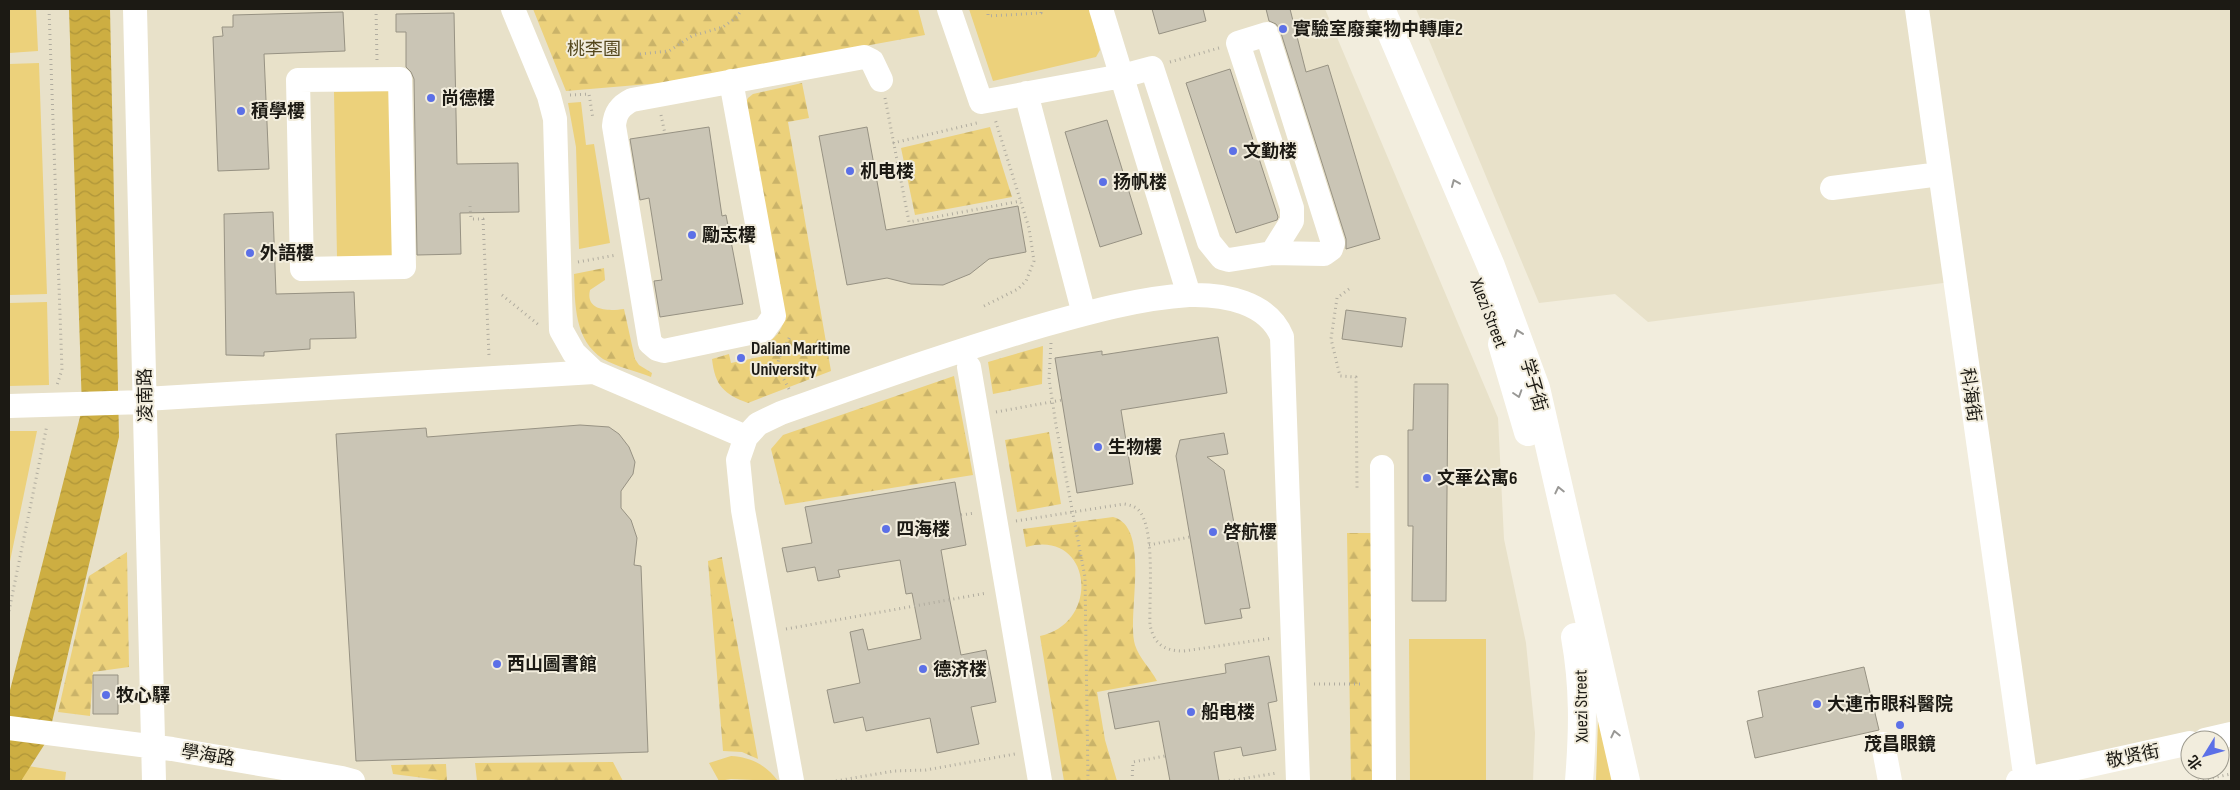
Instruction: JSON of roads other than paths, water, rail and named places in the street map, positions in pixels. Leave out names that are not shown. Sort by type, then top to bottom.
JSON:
[{"type":"main road","name":"Xuezi Street","points":[[1360,9],[1479,285],[1521,403],[1572,618],[1582,672],[1584,725],[1579,781]]},
{"type":"main road","name":"学子街","points":[[1381,9],[1491,266],[1536,388],[1626,781]]},
{"type":"street","name":"凌南路","points":[[135,9],[154,781]]},
{"type":"street","points":[[513,9],[549,96],[555,119],[561,330],[574,353],[594,372],[746,437]]},
{"type":"street","points":[[949,9],[981,102],[1122,76],[1152,68],[1209,242],[1222,258],[1229,260],[1272,253],[1324,254],[1331,249],[1333,243],[1267,34],[1238,43],[1292,208],[1292,221],[1272,253]]},
{"type":"street","points":[[1101,9],[1189,295]]},
{"type":"street","name":"科海街","points":[[1917,9],[2023,781]]},
{"type":"street","points":[[731,81],[774,316],[770,325],[764,330],[664,351],[657,350],[650,343],[614,126],[615,116],[619,108],[632,100],[731,81],[864,56],[872,61],[881,80]]},
{"type":"street","points":[[400,78],[404,268],[302,269],[298,80],[378,79],[400,78]]},
{"type":"street","points":[[1026,93],[1084,314]]},
{"type":"street","points":[[1832,188],[1940,174]]},
{"type":"street","points":[[792,781],[743,510],[738,460],[746,437],[758,424],[782,413],[956,352],[1084,314],[1189,295],[1224,298],[1244,303],[1262,311],[1272,319],[1282,337],[1288,777]]},
{"type":"street","points":[[969,366],[1040,781]]},
{"type":"street","points":[[9,406],[64,398],[118,403],[594,372]]},
{"type":"street","points":[[1382,466],[1384,781]]},
{"type":"street","name":"學海路","points":[[9,728],[154,747],[353,781]]},
{"type":"street","points":[[1883,744],[1890,781]]},
{"type":"street","name":"敬贤街","points":[[2023,781],[2180,745]]},
{"type":"water","points":[[69,9],[110,9],[119,437],[48,739],[21,781],[9,781],[9,694],[82,409]]},
{"type":"place","name":"實驗室廢棄物中轉庫2","points":[[1283,29]]},
{"type":"place","name":"尚德樓","points":[[431,98]]},
{"type":"place","name":"積學樓","points":[[241,111]]},
{"type":"place","name":"文勤楼","points":[[1233,151]]},
{"type":"place","name":"机电楼","points":[[850,171]]},
{"type":"place","name":"扬帆楼","points":[[1103,182]]},
{"type":"place","name":"勵志樓","points":[[692,235]]},
{"type":"place","name":"外語樓","points":[[250,253]]},
{"type":"place","name":"Dalian Maritime University","points":[[741,358]]},
{"type":"place","name":"生物樓","points":[[1098,447]]},
{"type":"place","name":"文華公寓6","points":[[1427,478]]},
{"type":"place","name":"四海楼","points":[[886,529]]},
{"type":"place","name":"啓航樓","points":[[1213,532]]},
{"type":"place","name":"西山圖書館","points":[[497,664]]},
{"type":"place","name":"德济楼","points":[[923,669]]},
{"type":"place","name":"牧心驛","points":[[106,695]]},
{"type":"place","name":"大連市眼科醫院","points":[[1817,704]]},
{"type":"place","name":"船电楼","points":[[1191,712]]},
{"type":"place","name":"茂昌眼鏡","points":[[1900,725]]},
{"type":"park label","name":"桃李園","points":[[594,49]]}]
